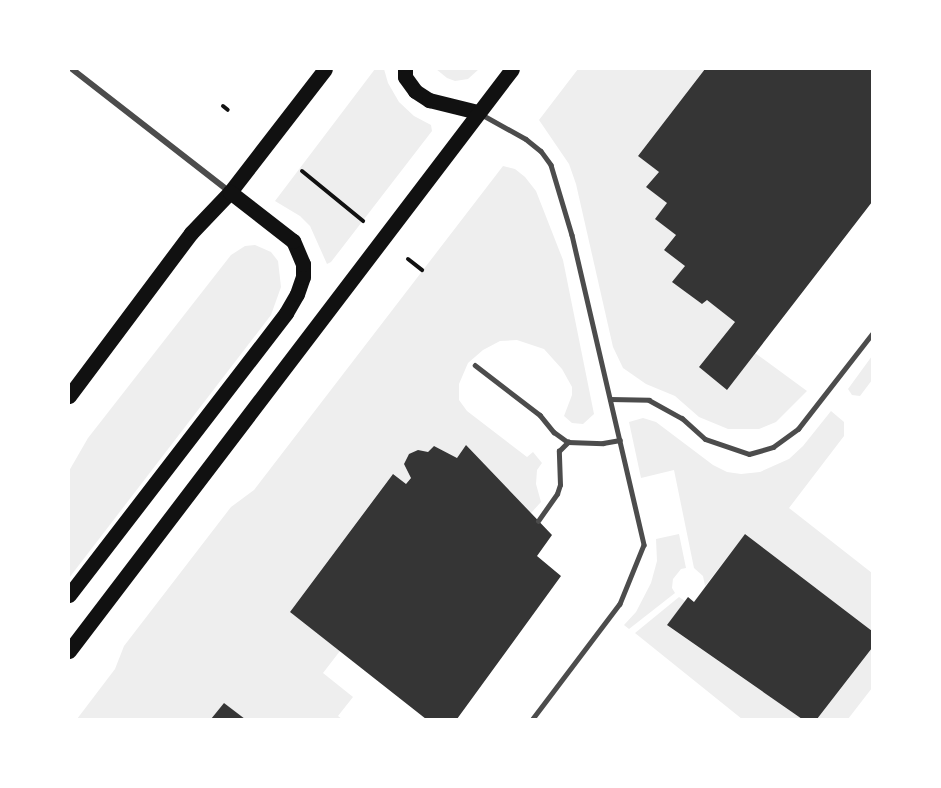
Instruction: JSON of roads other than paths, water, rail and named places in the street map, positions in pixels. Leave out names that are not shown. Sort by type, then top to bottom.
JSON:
[{"type":"main road","points":[[69,396],[191,233],[230,192],[325,69]]},
{"type":"main road","points":[[405,69],[405,77],[415,91],[429,100],[478,112]]},
{"type":"main road","points":[[69,651],[512,69]]},
{"type":"main road","points":[[69,595],[286,314],[297,294],[303,277],[303,264],[293,241],[230,192]]},
{"type":"street","points":[[72,69],[230,192]]},
{"type":"lane","points":[[478,112],[526,139],[541,151],[551,165],[572,235],[644,545],[620,604],[533,719]]},
{"type":"lane","points":[[610,399],[649,400],[682,418],[705,439],[749,454],[773,447],[798,429],[872,334]]},
{"type":"lane","points":[[476,365],[540,415],[554,432],[568,442],[603,443],[620,440]]},
{"type":"lane","points":[[538,521],[557,494],[560,485],[559,451],[568,442]]}]
